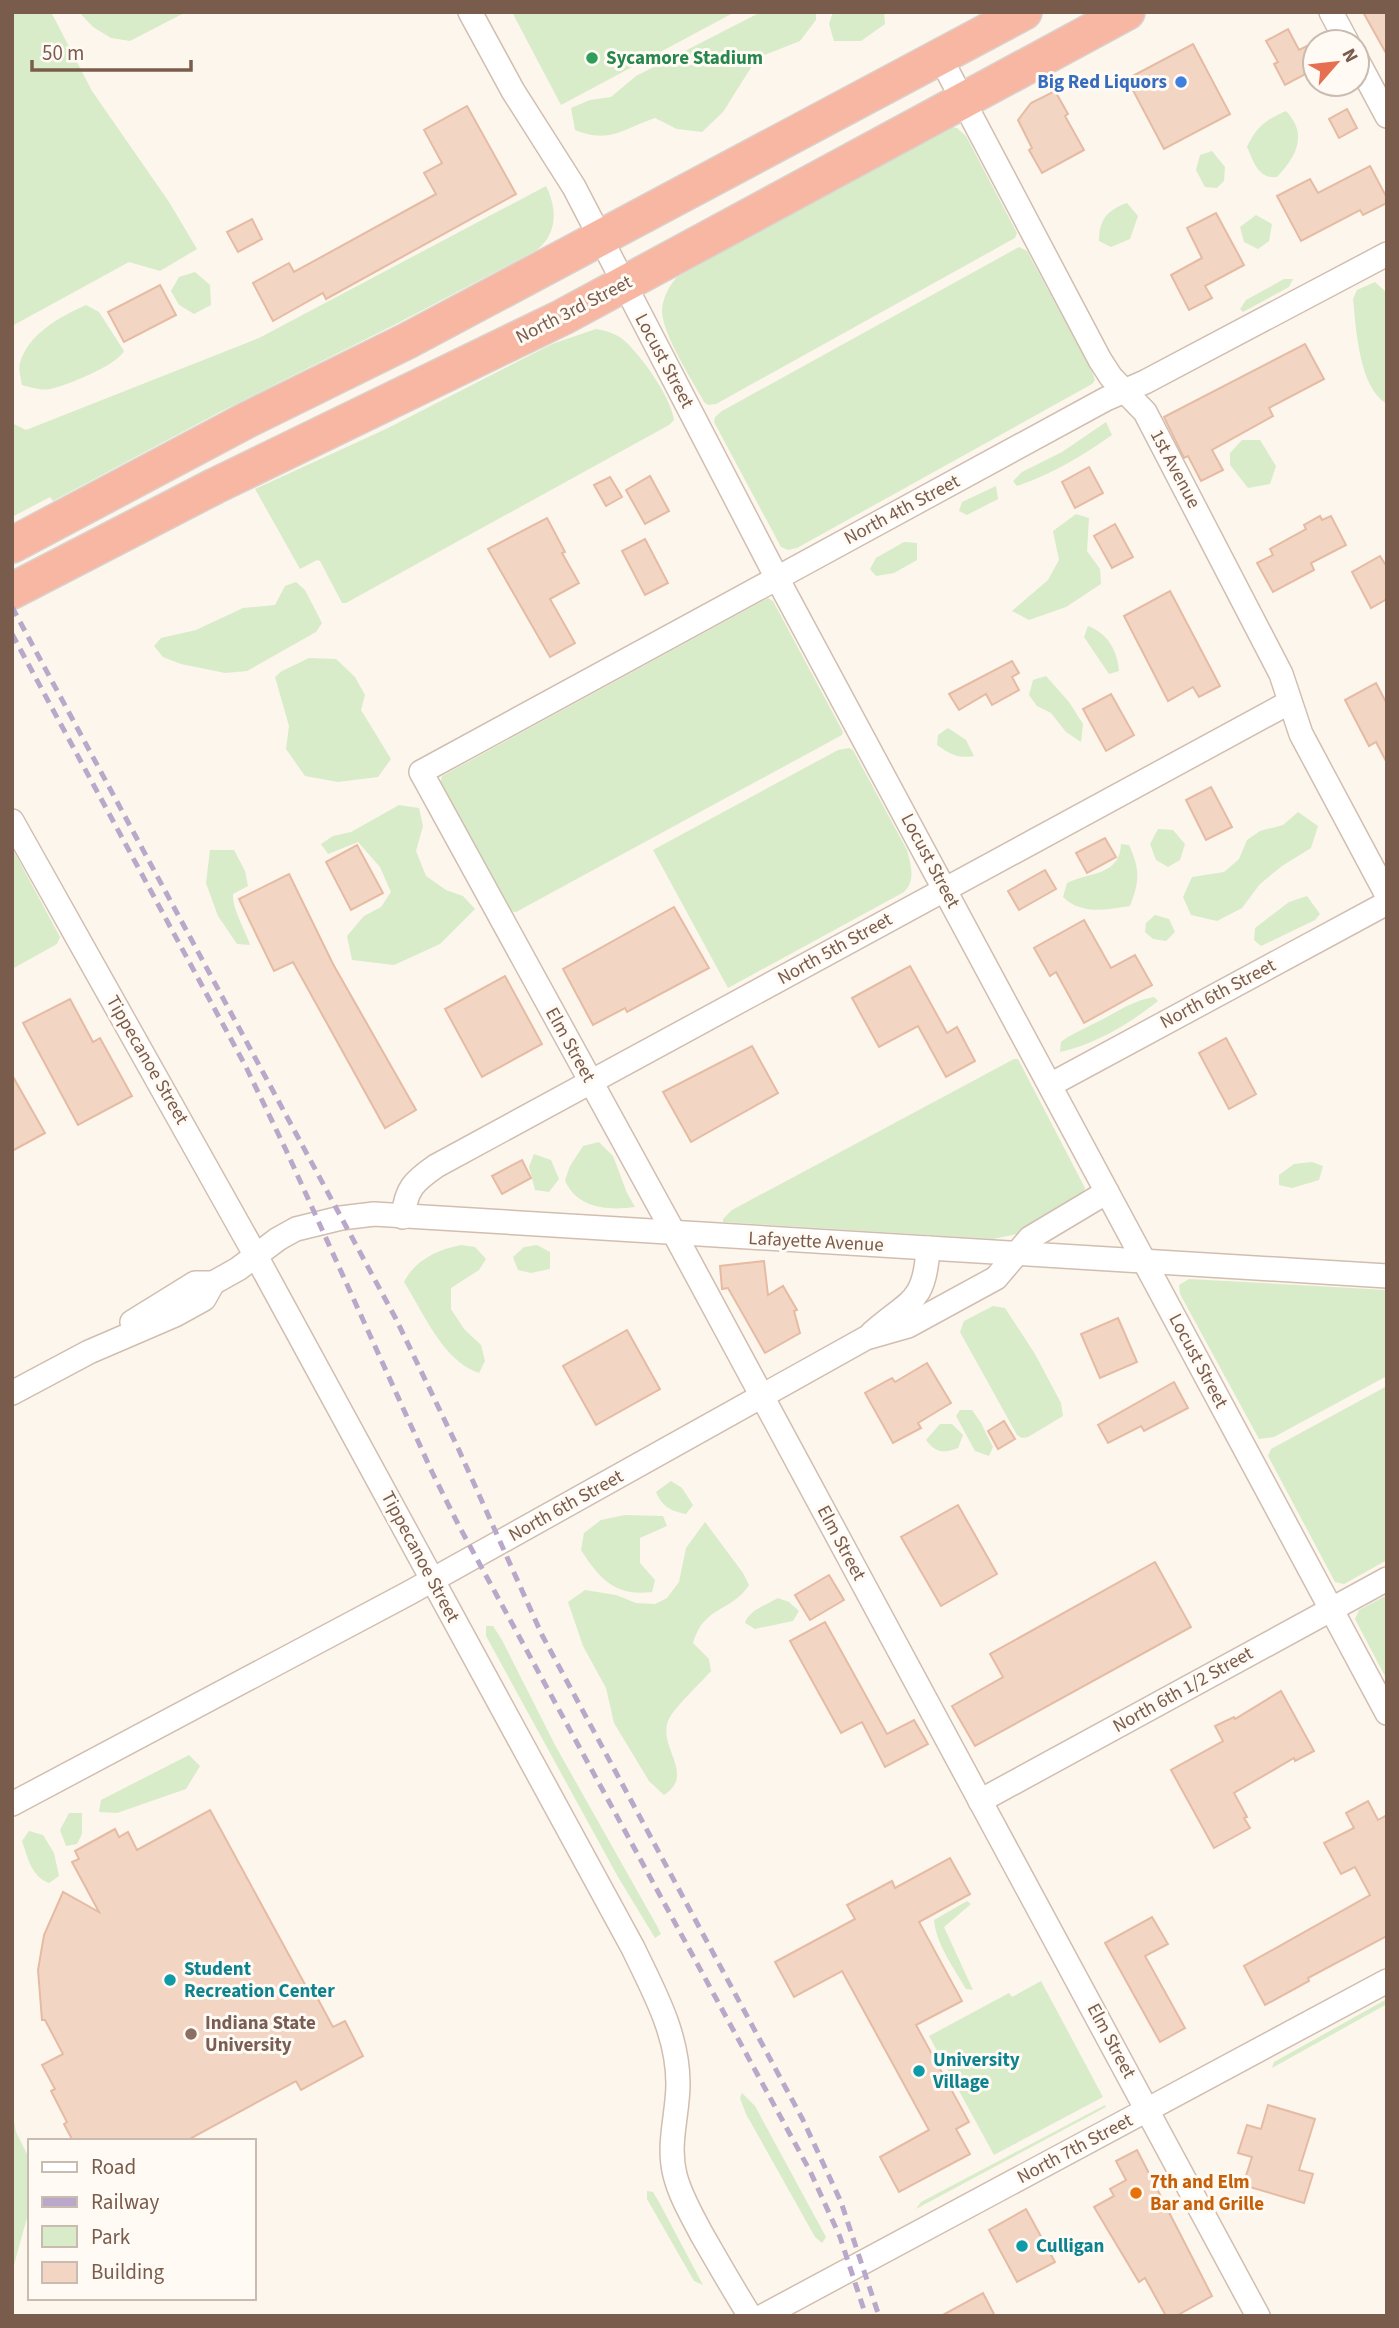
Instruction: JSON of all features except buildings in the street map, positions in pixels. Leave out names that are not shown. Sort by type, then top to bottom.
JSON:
[{"type":"highway","points":[[12,545],[247,420],[408,341],[1024,12]]},
{"type":"highway","name":"North 3rd Street","points":[[12,591],[215,486],[563,317],[1127,12]]},
{"type":"street","name":"Locust Street","points":[[470,12],[513,91],[574,187],[777,578],[1387,1713]]},
{"type":"street","points":[[1331,12],[1340,28]]},
{"type":"street","name":"1st Avenue","points":[[940,57],[1100,360],[1111,377],[1145,412],[1151,423],[1281,674],[1301,734],[1387,895]]},
{"type":"street","points":[[1371,86],[1387,116]]},
{"type":"street","name":"North 4th Street","points":[[421,772],[1125,391],[1387,254]]},
{"type":"street","name":"North 5th Street","points":[[403,1217],[405,1198],[421,1177],[436,1166],[1290,702]]},
{"type":"street","name":"Elm Street","points":[[421,772],[674,1233],[1258,2316]]},
{"type":"street","name":"Tippecanoe Street","points":[[12,821],[256,1256],[633,1948],[661,2005],[677,2059],[678,2086],[672,2139],[674,2173],[688,2208],[750,2316]]},
{"type":"street","name":"North 6th Street","points":[[1050,1085],[1387,903]]},
{"type":"street","name":"North 6th Street","points":[[12,1804],[432,1579],[866,1338],[908,1326],[996,1278],[1030,1238],[1107,1192]]},
{"type":"street","name":"Lafayette Avenue","points":[[256,1256],[278,1239],[307,1226],[374,1214],[1387,1276]]},
{"type":"street","points":[[866,1338],[920,1292],[927,1270],[928,1248]]},
{"type":"street","points":[[12,1393],[89,1352],[166,1299],[195,1283],[213,1283],[256,1256]]},
{"type":"street","name":"North 6th 1/2 Street","points":[[980,1801],[1387,1579]]},
{"type":"street","name":"North 7th Street","points":[[763,2316],[1387,1981]]},
{"type":"green space","points":[[12,12],[51,12],[92,91],[169,202],[197,249],[160,271],[129,262],[12,326]]},
{"type":"green space","points":[[79,12],[186,12],[130,41],[111,38],[93,27]]},
{"type":"green space","name":"Sycamore Stadium","points":[[512,12],[735,12],[561,105]]},
{"type":"green space","points":[[761,12],[816,12],[816,20],[800,41],[757,58],[723,112],[702,132],[677,129],[655,118],[607,135],[597,136],[575,130],[571,108],[590,100],[611,97],[636,76]]},
{"type":"green space","points":[[833,12],[884,12],[885,24],[861,41],[834,41],[829,24]]},
{"type":"green space","points":[[1286,111],[1297,128],[1297,145],[1284,169],[1277,177],[1271,177],[1261,172],[1247,147],[1263,124]]},
{"type":"green space","points":[[951,127],[957,128],[966,136],[1017,233],[1015,238],[716,404],[708,405],[704,402],[667,333],[664,322],[662,307],[677,277]]},
{"type":"green space","points":[[1212,151],[1225,167],[1224,181],[1217,188],[1205,187],[1196,170],[1200,155]]},
{"type":"green space","points":[[546,186],[554,220],[549,236],[537,250],[218,413],[53,501],[50,497],[12,517],[12,423],[26,430],[259,338]]},
{"type":"green space","points":[[1127,203],[1138,216],[1130,239],[1111,247],[1099,241],[1106,217],[1114,209]]},
{"type":"green space","points":[[1256,215],[1272,224],[1269,241],[1258,249],[1244,242],[1240,227]]},
{"type":"green space","points":[[1019,247],[1027,251],[1091,369],[1095,380],[1092,384],[797,548],[788,550],[781,547],[714,422],[715,417]]},
{"type":"green space","points":[[195,272],[210,285],[211,305],[194,314],[179,305],[171,291],[179,277]]},
{"type":"green space","points":[[1284,279],[1293,279],[1289,287],[1243,312],[1240,309],[1246,300]]},
{"type":"green space","points":[[1375,282],[1387,293],[1387,404],[1370,385],[1365,371],[1354,311],[1353,299],[1357,290]]},
{"type":"green space","points":[[86,305],[99,312],[124,351],[102,368],[57,387],[43,390],[22,385],[19,365],[30,343],[47,327]]},
{"type":"green space","points":[[596,329],[613,333],[624,340],[648,368],[672,411],[674,420],[669,425],[346,603],[342,603],[320,561],[300,569],[255,489],[386,429],[552,344]]},
{"type":"green space","points":[[1106,422],[1112,435],[1089,450],[1030,481],[1017,486],[1013,481],[1022,472],[1062,452]]},
{"type":"green space","points":[[1242,440],[1260,440],[1276,466],[1270,484],[1248,488],[1230,465],[1230,453]]},
{"type":"green space","points":[[996,486],[998,499],[967,515],[959,511],[962,502]]},
{"type":"green space","points":[[1076,514],[1089,518],[1087,551],[1100,569],[1101,584],[1066,607],[1029,620],[1012,611],[1048,580],[1059,560],[1053,531]]},
{"type":"green space","points":[[904,542],[917,543],[917,560],[894,573],[876,576],[870,569],[876,558]]},
{"type":"green space","points":[[296,582],[305,590],[322,623],[316,632],[247,671],[225,673],[181,664],[163,657],[154,646],[161,638],[196,630],[243,608],[275,605],[285,586]]},
{"type":"green space","points":[[768,598],[773,601],[843,732],[842,735],[516,912],[509,911],[440,785],[442,776]]},
{"type":"green space","points":[[1088,626],[1106,638],[1116,656],[1119,671],[1109,674],[1084,637]]},
{"type":"green space","points":[[309,658],[336,659],[355,677],[365,695],[361,710],[391,759],[378,777],[338,782],[305,776],[286,749],[289,726],[275,677]]},
{"type":"green space","points":[[1046,676],[1069,702],[1083,724],[1081,742],[1066,732],[1051,713],[1037,706],[1029,695],[1033,680]]},
{"type":"green space","points":[[948,728],[966,740],[974,756],[954,755],[937,745],[938,735]]},
{"type":"green space","points":[[838,750],[853,750],[907,850],[912,872],[908,887],[904,892],[728,988],[653,850]]},
{"type":"green space","points":[[399,805],[419,808],[423,826],[416,851],[426,876],[446,890],[463,896],[475,909],[440,944],[394,965],[352,960],[347,936],[364,916],[381,907],[391,892],[380,867],[358,842],[328,854],[321,844],[333,836],[351,832]]},
{"type":"green space","points":[[1298,812],[1318,826],[1311,848],[1260,884],[1242,908],[1217,921],[1191,915],[1183,897],[1192,877],[1224,872],[1239,859],[1247,840],[1260,831],[1283,825]]},
{"type":"green space","points":[[1158,829],[1173,830],[1185,844],[1180,860],[1168,867],[1156,860],[1150,844]]},
{"type":"green space","points":[[1121,844],[1129,845],[1137,868],[1136,889],[1130,906],[1103,910],[1086,909],[1063,897],[1067,883],[1109,868],[1119,854]]},
{"type":"green space","points":[[12,848],[60,937],[57,944],[12,969]]},
{"type":"green space","points":[[210,850],[234,850],[245,871],[248,886],[233,894],[233,900],[250,945],[237,944],[218,916],[206,883]]},
{"type":"green space","points":[[1307,896],[1320,914],[1315,920],[1261,946],[1254,940],[1255,928],[1289,902]]},
{"type":"green space","points":[[1155,915],[1169,919],[1175,932],[1166,941],[1153,939],[1145,932],[1146,923]]},
{"type":"green space","points":[[1154,997],[1158,1001],[1124,1025],[1099,1039],[1060,1052],[1061,1042],[1072,1035],[1128,1005]]},
{"type":"green space","points":[[1018,1059],[1085,1188],[1082,1196],[1017,1234],[993,1239],[723,1222],[732,1210]]},
{"type":"green space","points":[[599,1142],[613,1156],[635,1207],[594,1206],[577,1197],[565,1180],[570,1166],[583,1146]]},
{"type":"green space","points":[[534,1154],[551,1160],[559,1179],[549,1192],[535,1190],[529,1167]]},
{"type":"green space","points":[[1312,1162],[1323,1166],[1319,1180],[1292,1188],[1279,1185],[1279,1175],[1294,1164]]},
{"type":"green space","points":[[461,1245],[475,1247],[486,1259],[479,1270],[451,1288],[451,1309],[464,1329],[481,1345],[485,1361],[479,1373],[466,1367],[444,1347],[404,1282],[414,1268],[428,1257]]},
{"type":"green space","points":[[537,1245],[550,1252],[550,1269],[531,1273],[518,1270],[513,1257],[524,1247]]},
{"type":"green space","points":[[1189,1279],[1387,1290],[1387,1376],[1274,1437],[1259,1439],[1180,1294],[1179,1285]]},
{"type":"green space","points":[[993,1306],[1005,1308],[1035,1354],[1061,1403],[1063,1416],[1028,1437],[1017,1435],[960,1332],[964,1321]]},
{"type":"green space","points":[[1387,1386],[1387,1560],[1344,1584],[1335,1582],[1268,1456],[1271,1449]]},
{"type":"green space","points":[[960,1410],[972,1410],[981,1423],[993,1447],[989,1456],[975,1451],[956,1416]]},
{"type":"green space","points":[[940,1424],[952,1424],[963,1435],[958,1448],[940,1451],[926,1440]]},
{"type":"green space","points":[[671,1481],[682,1488],[693,1505],[686,1514],[667,1507],[656,1492]]},
{"type":"green space","points":[[625,1515],[663,1516],[667,1526],[640,1538],[640,1563],[655,1580],[652,1592],[628,1591],[609,1583],[594,1569],[581,1550],[584,1533],[601,1520]]},
{"type":"green space","points":[[705,1522],[749,1585],[735,1600],[704,1622],[693,1643],[709,1659],[711,1671],[681,1702],[668,1721],[666,1731],[677,1778],[673,1787],[664,1795],[649,1781],[614,1723],[606,1688],[583,1646],[568,1602],[585,1590],[616,1595],[636,1603],[655,1604],[667,1598],[679,1582],[686,1548]]},
{"type":"green space","points":[[1387,1595],[1387,1680],[1355,1619],[1359,1610]]},
{"type":"green space","points":[[778,1598],[789,1602],[799,1611],[793,1621],[755,1629],[745,1623],[754,1611]]},
{"type":"green space","points":[[486,1626],[493,1626],[502,1640],[555,1745],[657,1926],[661,1934],[655,1938],[618,1877],[486,1636]]},
{"type":"green space","points":[[189,1755],[200,1766],[186,1789],[117,1813],[99,1812],[101,1800]]},
{"type":"green space","points":[[69,1813],[82,1813],[82,1834],[77,1844],[66,1846],[60,1830]]},
{"type":"green space","points":[[29,1831],[43,1835],[54,1853],[59,1876],[49,1883],[38,1876],[28,1860],[22,1841]]},
{"type":"green space","points":[[967,1901],[971,1904],[944,1927],[973,1990],[966,1989],[946,1956],[934,1920]]},
{"type":"green space","points":[[1041,1981],[1103,2097],[994,2155],[929,2036],[1009,1993],[1012,1997]]},
{"type":"green space","points":[[1387,1999],[1387,2004],[1272,2068],[1274,2062]]},
{"type":"green space","points":[[742,2093],[755,2106],[826,2237],[822,2243],[815,2237],[746,2114],[740,2098]]},
{"type":"green space","points":[[1105,2105],[1106,2107],[916,2209],[921,2202]]},
{"type":"green space","points":[[12,2110],[16,2132],[28,2156],[28,2214],[12,2272]]},
{"type":"green space","points":[[647,2191],[653,2192],[659,2202],[703,2285],[694,2281],[647,2199]]},
{"type":"railway","points":[[12,607],[396,1319],[458,1448],[542,1635],[803,2120],[841,2202],[879,2316]]},
{"type":"railway","points":[[12,634],[246,1067],[459,1526],[810,2171],[840,2237],[866,2316]]},
{"type":"place","name":"Sycamore Stadium","points":[[592,58]]},
{"type":"place","name":"Big Red Liquors","points":[[1181,82]]},
{"type":"place","name":"Student Recreation Center","points":[[170,1980]]},
{"type":"place","name":"Indiana State University","points":[[191,2034]]},
{"type":"place","name":"University Village","points":[[919,2071]]},
{"type":"place","name":"7th and Elm Bar and Grille","points":[[1136,2193]]},
{"type":"place","name":"Culligan","points":[[1022,2246]]}]
